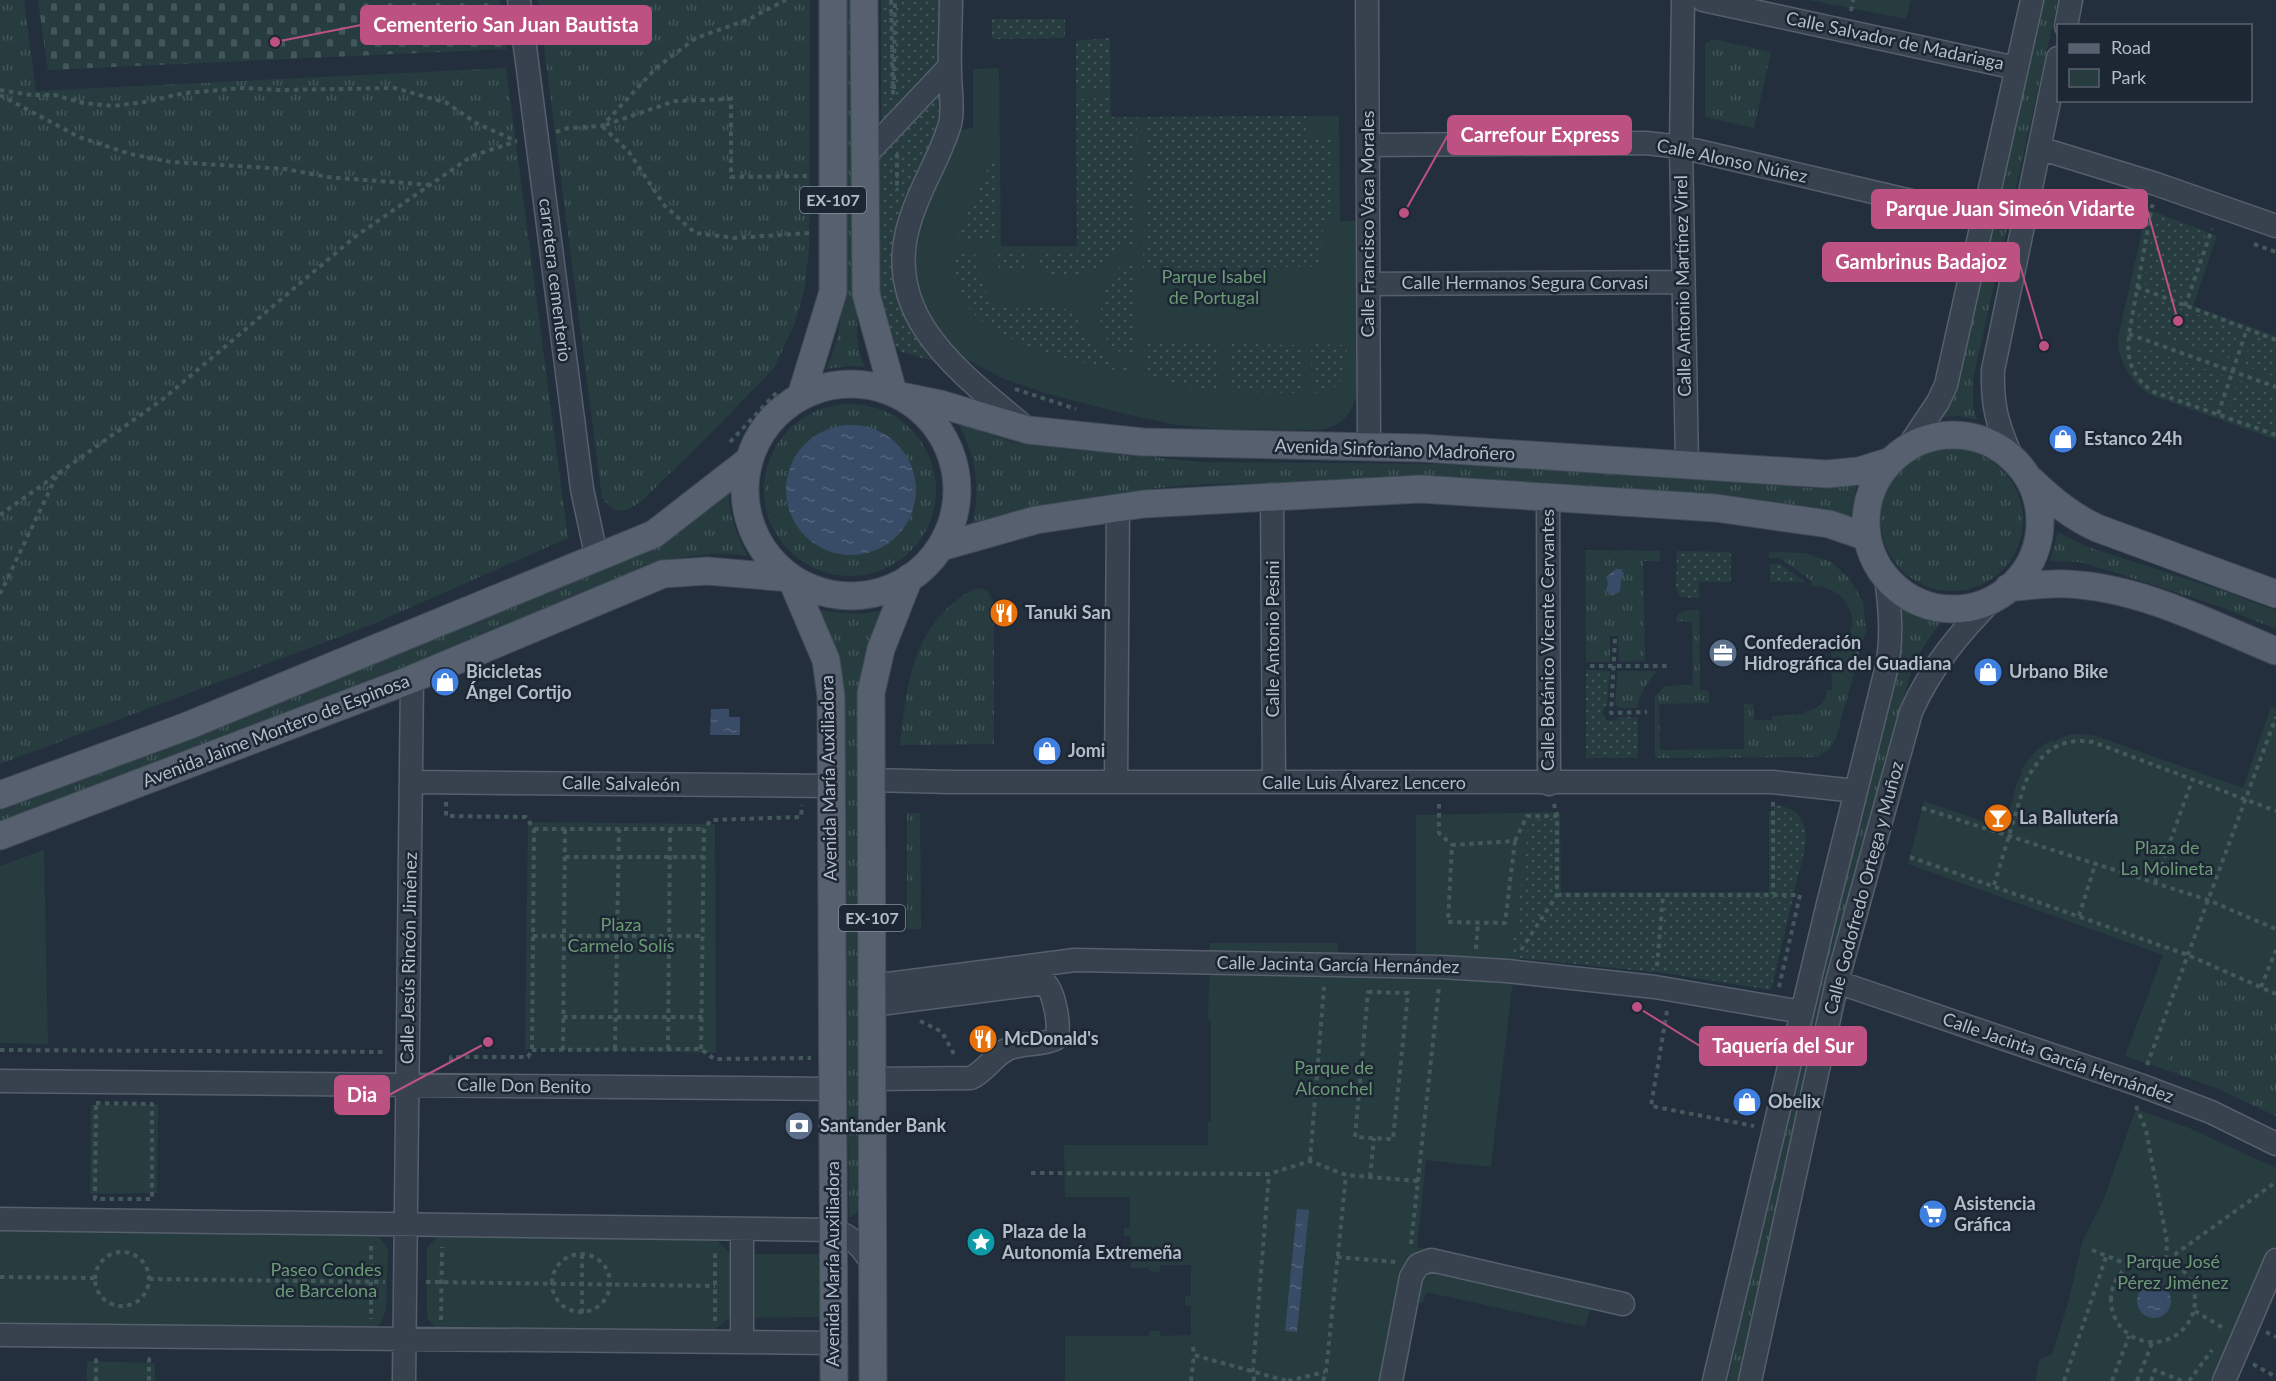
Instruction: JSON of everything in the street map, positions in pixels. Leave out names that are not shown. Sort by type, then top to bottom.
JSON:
[{"type":"main road","name":"EX-107","points":[[801,396],[833,292],[832,0]]},
{"type":"main road","name":"EX-107","points":[[864,0],[866,294],[897,394]]},
{"type":"main road","name":"EX-107","points":[[851,384],[868,385],[897,394],[934,423],[948,445],[957,478],[956,505],[949,531],[930,561],[909,578],[885,590],[850,596],[815,590],[791,578],[771,560],[760,546],[752,530],[744,495],[748,461],[763,430],[787,405],[801,396],[817,389],[851,384]]},
{"type":"main road","name":"Avenida Sinforiano Madroñero","points":[[897,394],[1028,430],[1143,442],[1422,448],[1827,474],[1859,471],[1900,454]]},
{"type":"main road","points":[[2276,594],[2097,528],[2076,518],[2058,505],[2028,477],[2011,456],[1984,440],[1961,435],[1933,437],[1900,454],[1878,478],[1871,492],[1866,521],[1871,551],[1886,577],[1910,598],[1938,608],[1967,608],[2001,593],[2067,584],[2128,594],[2175,609],[2276,651]]},
{"type":"main road","name":"Avenida Jaime Montero de Espinosa","points":[[0,795],[187,726],[654,534],[748,461]]},
{"type":"main road","points":[[2001,593],[2027,568],[2039,536],[2038,502],[2028,477]]},
{"type":"main road","points":[[941,546],[1036,520],[1144,504],[1272,495],[1420,489],[1716,508],[1829,524],[1867,537]]},
{"type":"main road","name":"Avenida Jaime Montero de Espinosa","points":[[0,836],[412,679],[663,573],[707,571],[791,578]]},
{"type":"main road","name":"Avenida María Auxiliadora","points":[[791,578],[826,660],[831,696],[831,786],[822,1089],[833,1230],[834,1381]]},
{"type":"main road","name":"EX-107","points":[[873,1381],[871,693],[881,649],[909,578]]},
{"type":"street","name":"carretera cementerio","points":[[519,0],[526,140],[582,489],[597,559]]},
{"type":"street","points":[[951,0],[951,121],[938,158],[920,193],[909,223],[904,244],[907,291],[921,325],[940,352],[1028,430]]},
{"type":"street","name":"Calle Francisco Vaca Morales","points":[[1367,0],[1369,447]]},
{"type":"street","name":"Calle Antonio Martínez Virel","points":[[1683,0],[1682,282],[1687,464]]},
{"type":"street","name":"Calle Salvador de Madariaga","points":[[1703,0],[2016,68]]},
{"type":"street","points":[[1900,454],[1933,410],[1946,385],[2032,0]]},
{"type":"street","points":[[2066,24],[2071,0]]},
{"type":"street","points":[[2011,456],[1997,423],[1992,392],[1993,370],[2057,63]]},
{"type":"street","points":[[865,156],[950,66]]},
{"type":"street","name":"Calle Alonso Núñez","points":[[1368,145],[1646,143],[1681,147],[1984,218]]},
{"type":"street","points":[[2039,148],[2276,226]]},
{"type":"street","name":"Calle Hermanos Segura Corvasi","points":[[1368,284],[1682,282]]},
{"type":"street","name":"Calle Antonio Pesini","points":[[1272,495],[1274,782]]},
{"type":"street","name":"Calle Botánico Vicente Cervantes","points":[[1548,497],[1549,783]]},
{"type":"street","points":[[1116,782],[1118,508]]},
{"type":"street","name":"Calle Godofredo Ortega y Muñoz","points":[[1714,1381],[1890,651],[1890,605],[1886,577]]},
{"type":"street","name":"Calle Godofredo Ortega y Muñoz","points":[[1750,1381],[1837,982],[1911,712],[1923,685],[1963,628],[2001,593]]},
{"type":"street","name":"Calle Jesús Rincón Jiménez","points":[[404,1381],[412,679]]},
{"type":"street","name":"Calle Luis Álvarez Lencero","points":[[871,780],[1773,783],[1856,791]]},
{"type":"street","name":"Calle Salvaleón","points":[[411,782],[831,786]]},
{"type":"street","name":"Calle Jacinta García Hernández","points":[[872,995],[1075,960],[1442,967],[1507,971],[1663,988],[1802,1012]]},
{"type":"street","name":"Calle Jacinta García Hernández","points":[[1837,982],[2140,1085],[2211,1112],[2276,1144]]},
{"type":"street","points":[[872,995],[911,1000],[1045,983],[1052,993],[1058,1035],[1050,1042],[1010,1048],[971,1077],[872,1078]]},
{"type":"street","name":"Calle Don Benito","points":[[0,1081],[822,1089]]},
{"type":"street","points":[[0,1219],[833,1230],[849,1236],[863,1248],[873,1265]]},
{"type":"street","points":[[742,1229],[742,1342]]},
{"type":"street","points":[[1391,1381],[1413,1264],[1431,1260],[1623,1304]]},
{"type":"street","points":[[2224,1381],[2276,1260]]},
{"type":"street","points":[[0,1335],[834,1343]]},
{"type":"path","points":[[602,126],[656,68],[696,38],[747,20],[786,0]]},
{"type":"path","points":[[0,90],[31,95],[55,95],[82,103],[114,106],[185,93],[244,88],[280,90],[394,88],[447,103],[476,123],[526,140]]},
{"type":"path","points":[[0,95],[79,136],[130,154],[171,162],[286,169],[327,177],[430,185]]},
{"type":"path","points":[[0,515],[163,399],[356,236],[472,156],[568,128],[602,126],[675,101],[731,99],[731,177],[833,176]]},
{"type":"path","points":[[602,126],[630,152],[664,205],[695,233],[735,238],[833,232]]},
{"type":"path","points":[[2152,206],[2129,334],[2129,363],[2145,387],[2163,396],[2276,435]]},
{"type":"path","points":[[2186,306],[2212,229]]},
{"type":"path","points":[[2137,288],[2276,339]]},
{"type":"path","points":[[2218,414],[2247,329]]},
{"type":"path","points":[[2129,334],[2276,387]]},
{"type":"path","points":[[0,594],[57,475]]},
{"type":"path","points":[[1615,639],[1611,713],[1647,712]]},
{"type":"path","points":[[1590,666],[1668,666]]},
{"type":"path","points":[[2166,1260],[2167,1242],[2146,1130],[2134,1102],[2276,717]]},
{"type":"path","points":[[1994,885],[2031,770],[2038,760],[2065,742],[2079,740],[2093,742],[2276,811]]},
{"type":"path","points":[[2154,883],[2193,778]]},
{"type":"path","points":[[445,782],[446,816],[526,817],[534,829],[532,1050],[528,1057],[452,1057],[451,1085]]},
{"type":"path","points":[[1439,783],[1439,833],[1452,845],[1515,841]]},
{"type":"path","points":[[1507,971],[1557,896],[1557,816],[1549,783]]},
{"type":"path","points":[[1773,783],[1773,894]]},
{"type":"path","points":[[701,1049],[704,829],[711,820],[801,818],[802,786]]},
{"type":"path","points":[[1922,808],[2096,862],[2208,900],[2276,928]]},
{"type":"path","points":[[1452,845],[1448,922],[1505,923],[1515,841],[1527,816],[1557,816]]},
{"type":"path","points":[[562,1050],[565,828]]},
{"type":"path","points":[[534,829],[704,829]]},
{"type":"path","points":[[615,1049],[619,829]]},
{"type":"path","points":[[668,1049],[670,829]]},
{"type":"path","points":[[1910,856],[2188,955],[2276,994]]},
{"type":"path","points":[[565,857],[703,857]]},
{"type":"path","points":[[2079,916],[2096,862]]},
{"type":"path","points":[[1663,895],[1663,988],[1651,1106],[1773,1130]]},
{"type":"path","points":[[1557,896],[1800,895],[1774,1007]]},
{"type":"path","points":[[533,936],[702,936]]},
{"type":"path","points":[[2261,987],[2276,950]]},
{"type":"path","points":[[1310,1161],[1326,965]]},
{"type":"path","points":[[1337,1257],[1413,1264],[1419,1181],[1442,967]]},
{"type":"path","points":[[1368,992],[1408,993],[1393,1139],[1374,1138],[1355,1137],[1368,992]]},
{"type":"path","points":[[911,1000],[914,1018],[942,1032],[958,1060]]},
{"type":"path","points":[[563,1017],[702,1017]]},
{"type":"path","points":[[532,1050],[701,1049],[714,1059],[812,1058],[822,1089]]},
{"type":"path","points":[[0,1050],[408,1053]]},
{"type":"path","points":[[1318,1065],[1361,1067]]},
{"type":"path","points":[[96,1103],[123,1104],[152,1104],[152,1199],[95,1199],[96,1103]]},
{"type":"path","points":[[1370,1177],[1374,1138]]},
{"type":"path","points":[[1030,1173],[1269,1174],[1310,1161],[1346,1175],[1419,1181]]},
{"type":"path","points":[[1254,1381],[1269,1174]]},
{"type":"path","points":[[1323,1381],[1326,1372],[1346,1175]]},
{"type":"path","points":[[2166,1260],[2276,1182]]},
{"type":"path","points":[[371,1224],[371,1338]]},
{"type":"path","points":[[440,1339],[443,1225]]},
{"type":"path","points":[[581,1340],[582,1227]]},
{"type":"path","points":[[715,1341],[716,1228]]},
{"type":"path","points":[[2092,1250],[2129,1265]]},
{"type":"path","points":[[116,1252],[125,1252],[139,1258],[145,1264],[149,1279],[138,1301],[123,1306],[106,1301],[99,1295],[94,1278],[100,1262],[116,1252]]},
{"type":"path","points":[[582,1254],[595,1258],[604,1266],[610,1285],[606,1298],[601,1304],[582,1312],[567,1309],[561,1304],[556,1298],[552,1284],[558,1265],[569,1257],[582,1254]]},
{"type":"path","points":[[2064,1381],[2106,1257]]},
{"type":"path","points":[[2153,1257],[2178,1265],[2187,1274],[2194,1286],[2195,1311],[2189,1324],[2179,1335],[2166,1341],[2152,1343],[2129,1336],[2120,1328],[2114,1318],[2111,1295],[2114,1283],[2129,1265],[2141,1259],[2153,1257]]},
{"type":"path","points":[[0,1277],[94,1278]]},
{"type":"path","points":[[149,1279],[715,1286]]},
{"type":"path","points":[[2221,1338],[2227,1330]]},
{"type":"path","points":[[2112,1381],[2129,1336]]},
{"type":"path","points":[[2137,1381],[2152,1343]]},
{"type":"path","points":[[1191,1381],[1193,1347]]},
{"type":"path","points":[[2189,1381],[2215,1347]]},
{"type":"path","points":[[1194,1355],[1287,1381],[1326,1372]]},
{"type":"path","points":[[141,1359],[149,1359],[149,1381]]},
{"type":"path","points":[[96,1381],[96,1360],[105,1360]]},
{"type":"path","points":[[2151,1381],[2155,1370],[2182,1381]]},
{"type":"green space","points":[[0,0],[24,0],[36,91],[506,68],[568,538],[373,624],[0,764]]},
{"type":"green space","points":[[38,0],[500,0],[507,49],[48,70]]},
{"type":"green space","points":[[538,0],[810,0],[809,248],[805,287],[795,323],[774,368],[644,499],[622,511],[612,508],[602,498]]},
{"type":"green space","points":[[841,0],[855,0],[857,331],[859,352],[865,367],[849,366],[826,369],[837,337],[842,303]]},
{"type":"green space","points":[[881,0],[942,0],[942,61],[884,124],[881,119]]},
{"type":"green space","points":[[1809,0],[1911,0],[1906,19]]},
{"type":"green space","points":[[2044,0],[2058,0],[1973,379],[1973,407],[1977,420],[1959,416],[1940,417],[1950,405],[1959,380]]},
{"type":"green space","points":[[992,19],[1065,19],[1065,38],[992,39]]},
{"type":"green space","name":"Parque Isabel de Portugal","points":[[1110,38],[1111,117],[1339,116],[1340,221],[1356,221],[1357,392],[1350,412],[1335,425],[1321,430],[1220,429],[1177,425],[1048,394],[1004,379],[955,353],[921,304],[914,270],[922,215],[959,130],[973,128],[973,69],[999,68],[1001,246],[1077,246],[1076,41]]},
{"type":"green space","points":[[1110,38],[1111,91],[1076,91],[1076,41]]},
{"type":"green space","points":[[1712,39],[1771,52],[1754,128],[1705,117],[1705,44]]},
{"type":"green space","points":[[936,94],[942,94],[942,119],[903,223],[932,354],[932,359],[929,360],[901,352],[889,340],[877,301],[876,157]]},
{"type":"green space","points":[[1111,98],[1111,117],[1137,117],[1134,247],[1119,247],[1096,268],[1079,275],[1048,274],[1039,263],[1040,250],[1077,250],[1080,247],[1077,246],[1076,99]]},
{"type":"green space","points":[[1306,116],[1306,136],[1331,136],[1331,223],[1323,224],[1322,258],[1315,267],[1143,268],[1147,117]]},
{"type":"green space","points":[[995,159],[996,240],[957,240],[990,160]]},
{"type":"green space","points":[[2147,209],[2217,236],[2193,306],[2276,336],[2276,440],[2148,394],[2135,383],[2122,362],[2118,337]]},
{"type":"green space","points":[[2155,213],[2207,232],[2183,300],[2144,284]]},
{"type":"green space","points":[[955,250],[974,250],[985,288],[998,305],[1013,309],[1055,306],[1069,311],[1102,355],[1135,371],[1135,375],[1040,350],[1015,341],[993,329],[975,315],[963,299],[957,282]]},
{"type":"green space","points":[[993,250],[1027,250],[1025,266],[1019,271],[1003,272],[994,263]]},
{"type":"green space","points":[[1134,259],[1135,361],[1111,345],[1104,335],[1100,322],[1103,300],[1112,277],[1118,268]]},
{"type":"green space","points":[[2142,294],[2239,330],[2228,360],[2136,328]]},
{"type":"green space","points":[[2253,335],[2276,344],[2276,377],[2243,365]]},
{"type":"green space","points":[[1144,344],[1217,344],[1217,392],[1144,376]]},
{"type":"green space","points":[[1229,344],[1302,345],[1302,393],[1229,392]]},
{"type":"green space","points":[[1311,344],[1347,345],[1345,373],[1342,380],[1338,385],[1323,392],[1312,393]]},
{"type":"green space","points":[[2134,345],[2223,375],[2212,408],[2172,395],[2148,382],[2140,372],[2135,360]]},
{"type":"green space","points":[[2238,380],[2276,394],[2276,430],[2227,413]]},
{"type":"green space","points":[[850,404],[867,405],[883,410],[898,418],[911,429],[922,442],[930,457],[935,473],[935,507],[930,523],[922,538],[911,551],[898,562],[883,570],[867,575],[850,576],[833,575],[817,570],[802,562],[789,551],[778,538],[770,523],[765,507],[764,490],[765,473],[770,457],[778,442],[789,429],[802,418],[817,410],[833,405]]},
{"type":"green space","points":[[956,420],[987,434],[1020,444],[1201,462],[1438,464],[1708,477],[1808,488],[1857,484],[1850,518],[1827,509],[1726,495],[1438,481],[1204,484],[1156,488],[1028,510],[972,524],[976,497],[975,470],[968,445]]},
{"type":"green space","points":[[1952,449],[1979,454],[2002,470],[2018,493],[2023,520],[2018,547],[2002,570],[1979,586],[1952,591],[1925,586],[1902,570],[1886,547],[1881,520],[1886,493],[1902,470],[1925,454]]},
{"type":"green space","points":[[729,489],[734,524],[748,556],[698,555],[649,565],[244,733],[0,824],[0,808],[238,719]]},
{"type":"green space","points":[[2058,532],[2085,546],[2227,592],[2276,611],[2276,629],[2221,607],[2080,562],[2050,561]]},
{"type":"green space","points":[[1585,550],[1660,551],[1660,561],[1643,561],[1645,661],[1619,662],[1618,636],[1610,636],[1610,662],[1586,662]]},
{"type":"green space","points":[[1677,551],[1731,552],[1731,582],[1699,582],[1699,598],[1681,597],[1676,589]]},
{"type":"green space","points":[[1769,552],[1805,553],[1831,562],[1849,578],[1863,602],[1866,630],[1835,741],[1818,757],[1655,758],[1655,696],[1665,686],[1693,685],[1692,622],[1676,621],[1682,612],[1699,610],[1700,690],[1709,691],[1709,703],[1659,704],[1660,750],[1744,749],[1744,704],[1753,704],[1754,720],[1772,720],[1772,716],[1805,714],[1806,711],[1821,705],[1827,690],[1832,690],[1831,651],[1843,643],[1850,633],[1851,611],[1837,593],[1811,586],[1812,581],[1780,558],[1769,558]]},
{"type":"green space","points":[[1770,564],[1780,564],[1805,582],[1770,582]]},
{"type":"green space","points":[[980,588],[988,592],[994,604],[994,744],[900,745],[912,668],[927,634],[952,604],[969,592]]},
{"type":"green space","points":[[815,609],[851,614],[887,609],[860,1211],[849,1218],[844,689],[837,660]]},
{"type":"green space","points":[[1901,609],[1941,623],[1921,652],[1908,683],[1860,855],[1823,1005],[1742,1381],[1728,1381],[1810,1002],[1846,851],[1898,669],[1903,633]]},
{"type":"green space","points":[[1586,670],[1610,671],[1607,704],[1602,712],[1606,720],[1615,721],[1620,717],[1638,717],[1638,758],[1586,758]]},
{"type":"green space","points":[[1618,671],[1657,671],[1642,692],[1638,708],[1620,708],[1615,704]]},
{"type":"green space","name":"Plaza de La Molineta","points":[[2271,706],[2276,709],[2276,1003],[2199,970],[2164,1069],[2125,1056],[2163,955],[1908,864],[1924,801],[2005,829],[2023,767],[2042,746],[2069,735],[2096,736],[2243,788]]},
{"type":"green space","name":"Parque de Alconchel","points":[[1777,805],[1790,809],[1799,816],[1806,833],[1806,840],[1771,990],[1659,972],[1519,958],[1512,988],[1491,1167],[1426,1160],[1417,1247],[1598,1284],[1585,1327],[1426,1292],[1423,1303],[1418,1302],[1401,1381],[1065,1381],[1065,1336],[1149,1336],[1149,1331],[1160,1331],[1160,1336],[1191,1335],[1191,1306],[1185,1305],[1185,1296],[1191,1296],[1191,1265],[1160,1265],[1160,1272],[1149,1271],[1149,1268],[1131,1268],[1131,1237],[1124,1236],[1124,1228],[1130,1228],[1130,1197],[1065,1197],[1064,1145],[1208,1145],[1208,1122],[1211,1122],[1211,1020],[1208,1020],[1210,943],[1338,943],[1338,955],[1416,955],[1416,815],[1560,812],[1561,892],[1769,892],[1769,812]]},
{"type":"green space","points":[[1777,805],[1791,810],[1800,817],[1804,828],[1804,853],[1794,891],[1777,890]]},
{"type":"green space","points":[[907,813],[920,813],[921,929],[907,929]]},
{"type":"green space","points":[[1529,819],[1554,819],[1553,896],[1512,958],[1513,931],[1516,931]]},
{"type":"green space","name":"Plaza Carmelo Solís","points":[[528,822],[715,824],[716,1053],[525,1049]]},
{"type":"green space","points":[[44,850],[48,1044],[0,1043],[0,866]]},
{"type":"green space","points":[[1793,897],[1771,990],[1659,972],[1665,898]]},
{"type":"green space","points":[[1559,898],[1659,898],[1654,972],[1519,958]]},
{"type":"green space","points":[[2199,970],[2276,1003],[2276,1116],[2216,1088],[2164,1069]]},
{"type":"green space","points":[[158,1104],[157,1193],[90,1194],[91,1105]]},
{"type":"green space","name":"Parque José Pérez Jiménez","points":[[2136,1109],[2189,1128],[2276,1168],[2276,1277],[2233,1381],[2035,1381],[2040,1359],[2052,1354],[2068,1303],[2083,1239],[2103,1201]]},
{"type":"green space","name":"Paseo Condes de Barcelona","points":[[0,1226],[372,1230],[388,1248],[386,1310],[381,1323],[370,1331],[0,1328]]},
{"type":"green space","name":"Paseo Condes de Barcelona","points":[[452,1231],[710,1233],[730,1254],[732,1316],[708,1335],[448,1332],[434,1326],[427,1318],[427,1248],[437,1237]]},
{"type":"green space","points":[[749,1254],[823,1254],[823,1317],[749,1318]]},
{"type":"green space","points":[[87,1361],[155,1363],[155,1381],[87,1381]]},
{"type":"water","points":[[851,425],[876,430],[897,444],[911,465],[916,490],[911,515],[897,536],[876,550],[851,555],[826,550],[805,536],[791,515],[786,490],[791,465],[805,444],[826,430]]},
{"type":"water","points":[[1616,569],[1621,569],[1624,574],[1620,592],[1612,595],[1606,591],[1608,583],[1606,577]]},
{"type":"water","points":[[711,709],[729,709],[729,717],[740,717],[740,735],[710,735]]},
{"type":"water","points":[[1297,1209],[1309,1210],[1297,1332],[1285,1331]]},
{"type":"water","points":[[2154,1284],[2166,1289],[2171,1301],[2166,1313],[2154,1318],[2142,1313],[2137,1301],[2142,1289]]},
{"type":"place","name":"Cementerio San Juan Bautista","points":[[275,42]]},
{"type":"place","name":"Carrefour Express","points":[[1404,213]]},
{"type":"place","name":"Parque Juan Simeón Vidarte","points":[[2178,321]]},
{"type":"place","name":"Gambrinus Badajoz","points":[[2044,346]]},
{"type":"place","name":"Estanco 24h","points":[[2063,439]]},
{"type":"place","name":"Tanuki San","points":[[1004,613]]},
{"type":"place","name":"Confederación Hidrográfica del Guadiana","points":[[1723,653]]},
{"type":"place","name":"Urbano Bike","points":[[1988,672]]},
{"type":"place","name":"Bicicletas Ángel Cortijo","points":[[445,682]]},
{"type":"place","name":"Jomi","points":[[1047,751]]},
{"type":"place","name":"La Ballutería","points":[[1998,818]]},
{"type":"place","name":"Taquería del Sur","points":[[1637,1007]]},
{"type":"place","name":"McDonald's","points":[[983,1039]]},
{"type":"place","name":"Dia","points":[[488,1042]]},
{"type":"place","name":"Obelix","points":[[1747,1102]]},
{"type":"place","name":"Santander Bank","points":[[799,1126]]},
{"type":"place","name":"Asistencia Gráfica","points":[[1933,1214]]},
{"type":"place","name":"Plaza de la Autonomía Extremeña","points":[[981,1242]]}]
